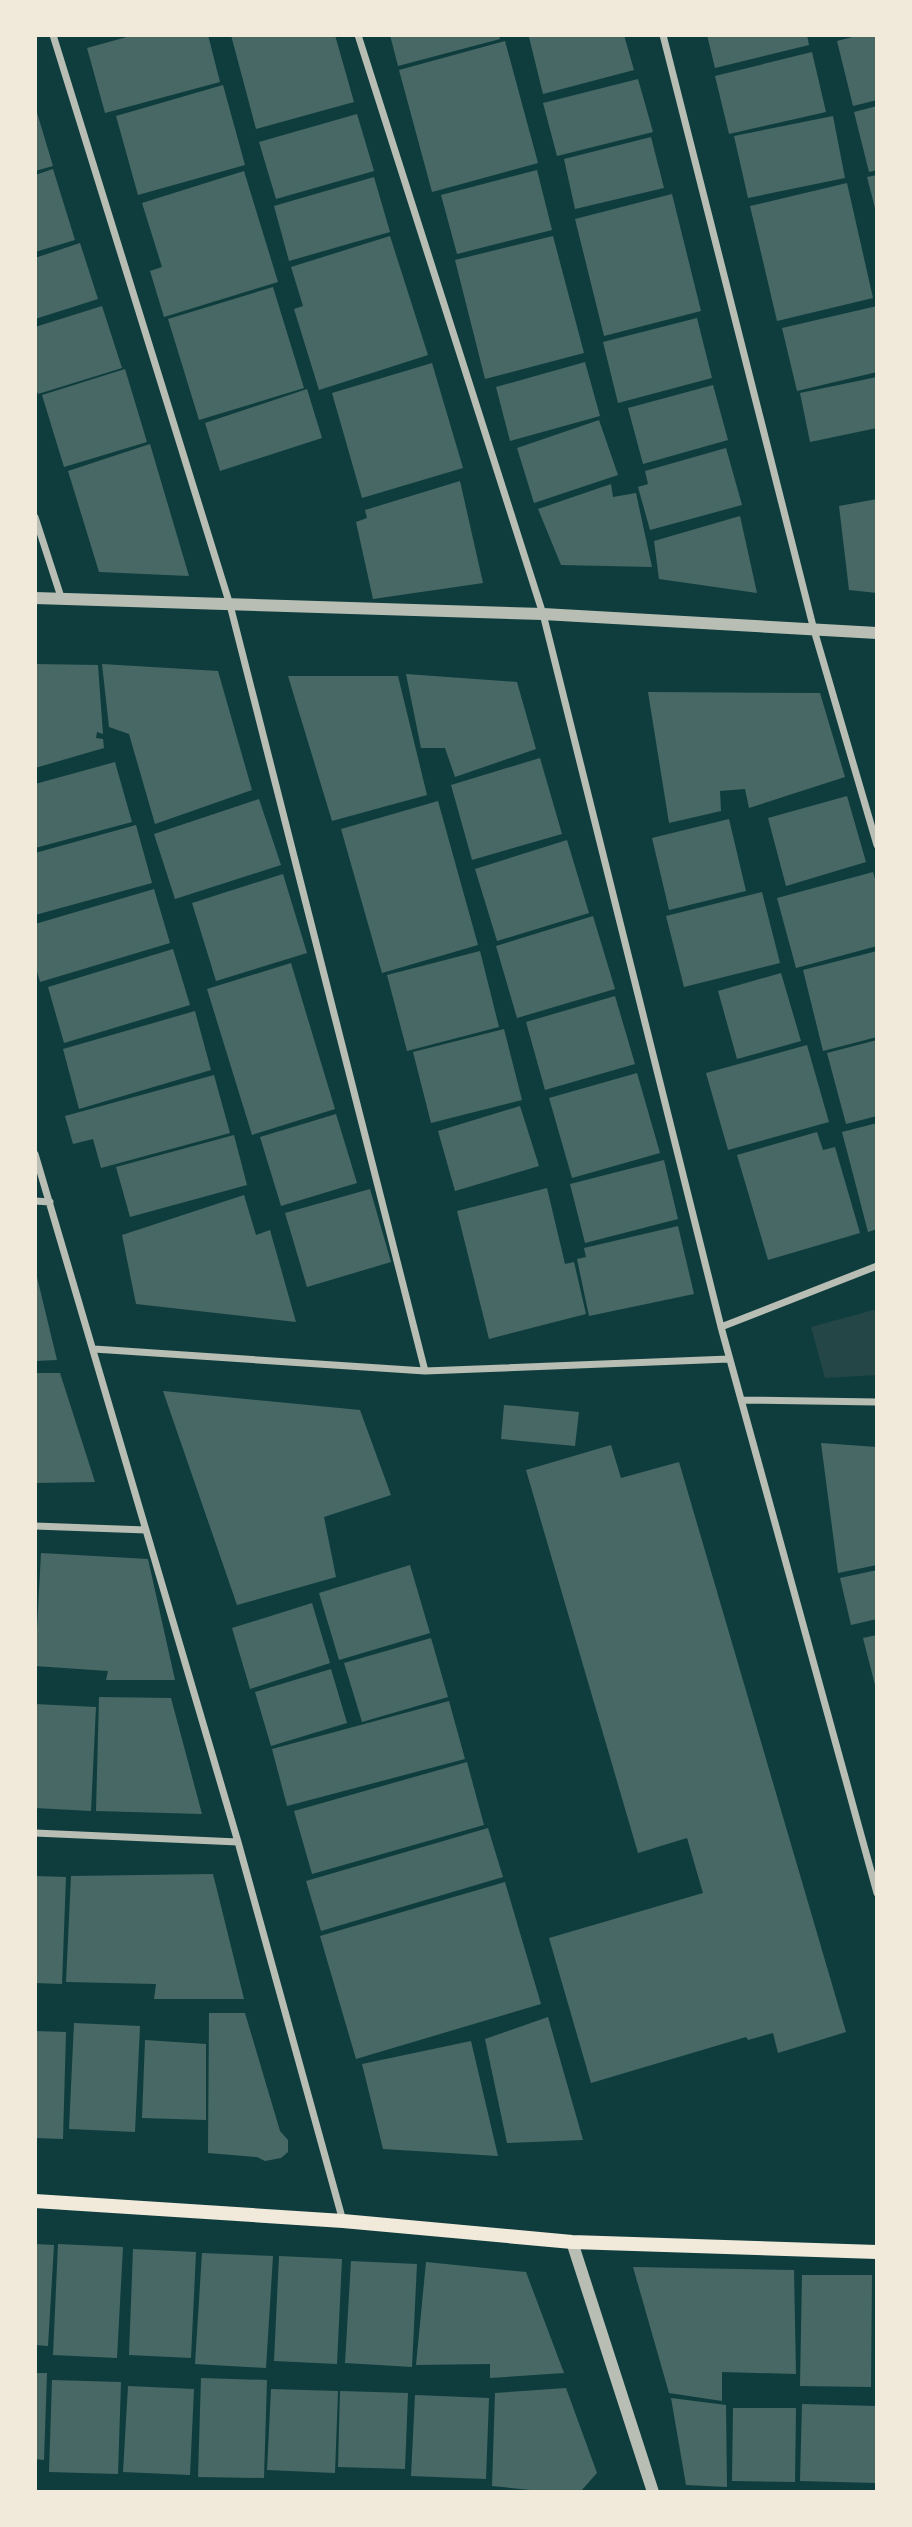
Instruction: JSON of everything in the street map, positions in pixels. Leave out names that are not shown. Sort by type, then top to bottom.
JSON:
[{"type":"main road","points":[[35,2201],[343,2221],[572,2242],[877,2252]]},
{"type":"street","points":[[53,35],[230,605],[425,1370]]},
{"type":"street","points":[[358,35],[543,614],[721,1327],[877,1893]]},
{"type":"street","points":[[663,35],[814,630],[877,845]]},
{"type":"street","points":[[35,517],[61,597]]},
{"type":"street","points":[[35,598],[543,614],[877,632]]},
{"type":"street","points":[[35,1154],[238,1842],[343,2221]]},
{"type":"street","points":[[35,1201],[50,1202]]},
{"type":"street","points":[[721,1327],[877,1266]]},
{"type":"street","points":[[94,1349],[425,1370],[730,1359]]},
{"type":"street","points":[[741,1399],[877,1402]]},
{"type":"street","points":[[35,1526],[146,1530]]},
{"type":"street","points":[[35,1833],[238,1842]]},
{"type":"street","points":[[572,2242],[653,2492]]},
{"type":"shaded area","points":[[877,1309],[877,1375],[825,1378],[811,1327]]},
{"type":"building","points":[[134,35],[208,35],[220,82],[105,113],[87,48]]},
{"type":"building","points":[[231,35],[335,35],[354,102],[256,129]]},
{"type":"building","points":[[390,35],[499,35],[500,39],[398,66]]},
{"type":"building","points":[[624,35],[634,70],[543,94],[529,37]]},
{"type":"building","points":[[707,35],[807,35],[809,45],[715,68]]},
{"type":"building","points":[[860,35],[877,35],[877,100],[853,106],[837,41]]},
{"type":"building","points":[[505,41],[538,163],[432,192],[399,70]]},
{"type":"building","points":[[812,52],[826,112],[729,134],[715,76]]},
{"type":"building","points":[[638,79],[653,132],[557,156],[543,103]]},
{"type":"building","points":[[223,85],[245,165],[138,195],[116,116]]},
{"type":"building","points":[[35,106],[53,166],[35,171]]},
{"type":"building","points":[[877,106],[877,170],[869,172],[854,112]]},
{"type":"building","points":[[357,114],[374,171],[276,199],[259,142]]},
{"type":"building","points":[[833,116],[845,178],[748,198],[734,136]]},
{"type":"building","points":[[651,137],[664,188],[575,209],[564,159]]},
{"type":"building","points":[[53,169],[75,240],[35,252],[35,175]]},
{"type":"building","points":[[537,170],[552,230],[457,254],[441,195]]},
{"type":"building","points":[[244,171],[278,282],[164,317],[150,271],[162,267],[142,203]]},
{"type":"building","points":[[877,175],[877,212],[876,212],[867,177]]},
{"type":"building","points":[[374,177],[390,232],[289,261],[274,206]]},
{"type":"building","points":[[847,183],[873,298],[777,321],[750,206]]},
{"type":"building","points":[[672,194],[701,311],[604,336],[575,219]]},
{"type":"building","points":[[390,236],[428,355],[319,390],[294,309],[303,306],[291,267]]},
{"type":"building","points":[[553,236],[584,353],[485,379],[455,260]]},
{"type":"building","points":[[80,243],[98,299],[35,319],[35,258]]},
{"type":"building","points":[[273,287],[304,388],[199,420],[168,319]]},
{"type":"building","points":[[102,306],[122,368],[38,394],[35,385],[35,327]]},
{"type":"building","points":[[877,306],[877,372],[797,391],[782,328]]},
{"type":"building","points":[[697,318],[712,378],[618,403],[603,342]]},
{"type":"building","points":[[585,362],[600,416],[510,441],[496,387]]},
{"type":"building","points":[[432,363],[463,468],[362,498],[332,393]]},
{"type":"building","points":[[125,369],[147,442],[64,467],[42,395]]},
{"type":"building","points":[[877,377],[877,428],[810,442],[800,393]]},
{"type":"building","points":[[713,385],[728,440],[643,464],[628,408]]},
{"type":"building","points":[[307,389],[322,438],[220,471],[205,423]]},
{"type":"building","points":[[599,420],[618,475],[534,503],[517,448]]},
{"type":"building","points":[[150,444],[189,576],[99,572],[68,471]]},
{"type":"building","points":[[726,448],[742,505],[650,530],[638,487],[648,484],[645,471]]},
{"type":"building","points":[[460,481],[483,583],[373,599],[356,522],[367,518],[365,510]]},
{"type":"building","points":[[611,484],[613,497],[636,493],[652,567],[561,565],[538,509]]},
{"type":"building","points":[[877,499],[877,593],[849,590],[839,506]]},
{"type":"building","points":[[740,516],[757,593],[659,579],[654,541]]},
{"type":"building","points":[[35,664],[98,665],[103,734],[97,732],[96,738],[103,739],[104,748],[35,768]]},
{"type":"building","points":[[102,664],[218,671],[252,790],[155,824],[129,734],[109,727]]},
{"type":"building","points":[[406,674],[517,682],[536,749],[455,777],[445,748],[421,748]]},
{"type":"building","points":[[288,676],[398,676],[427,795],[332,821]]},
{"type":"building","points":[[648,692],[820,693],[845,777],[749,808],[745,789],[720,791],[721,811],[669,823]]},
{"type":"building","points":[[540,758],[562,834],[472,860],[451,785]]},
{"type":"building","points":[[115,762],[132,822],[35,848],[35,784]]},
{"type":"building","points":[[847,796],[866,862],[786,886],[768,818]]},
{"type":"building","points":[[259,799],[281,865],[175,899],[154,834]]},
{"type":"building","points":[[438,801],[478,945],[382,973],[341,829]]},
{"type":"building","points":[[729,819],[746,891],[669,910],[652,838]]},
{"type":"building","points":[[136,825],[152,883],[35,915],[35,853]]},
{"type":"building","points":[[567,840],[589,913],[497,941],[475,869]]},
{"type":"building","points":[[873,872],[877,886],[877,946],[796,968],[777,898]]},
{"type":"building","points":[[283,874],[307,953],[216,981],[192,903]]},
{"type":"building","points":[[154,889],[170,943],[40,982],[35,965],[35,924]]},
{"type":"building","points":[[762,892],[780,963],[684,987],[666,916]]},
{"type":"building","points":[[593,916],[615,989],[517,1018],[496,946]]},
{"type":"building","points":[[173,949],[190,1005],[64,1043],[48,987]]},
{"type":"building","points":[[480,951],[499,1027],[407,1051],[387,975]]},
{"type":"building","points":[[877,951],[877,1037],[823,1051],[803,970]]},
{"type":"building","points":[[291,963],[335,1109],[252,1135],[207,989]]},
{"type":"building","points":[[781,973],[801,1041],[737,1059],[718,991]]},
{"type":"building","points":[[615,996],[635,1064],[545,1090],[526,1022]]},
{"type":"building","points":[[195,1011],[211,1070],[79,1109],[63,1049]]},
{"type":"building","points":[[504,1029],[522,1100],[431,1123],[413,1052]]},
{"type":"building","points":[[877,1040],[877,1116],[846,1124],[827,1053]]},
{"type":"building","points":[[807,1045],[829,1122],[728,1150],[706,1073]]},
{"type":"building","points":[[637,1073],[660,1153],[572,1178],[549,1098]]},
{"type":"building","points":[[214,1075],[230,1133],[101,1168],[93,1139],[73,1144],[65,1116]]},
{"type":"building","points":[[520,1106],[539,1166],[455,1191],[438,1131]]},
{"type":"building","points":[[336,1114],[357,1183],[281,1206],[260,1137]]},
{"type":"building","points":[[877,1123],[877,1229],[868,1232],[842,1132]]},
{"type":"building","points":[[817,1132],[823,1150],[835,1147],[860,1233],[768,1260],[737,1155]]},
{"type":"building","points":[[234,1135],[247,1185],[130,1217],[116,1167]]},
{"type":"building","points":[[664,1160],[678,1219],[585,1243],[570,1184]]},
{"type":"building","points":[[547,1188],[565,1264],[574,1262],[586,1314],[489,1339],[457,1211]]},
{"type":"building","points":[[370,1189],[391,1262],[307,1287],[285,1213]]},
{"type":"building","points":[[244,1195],[256,1235],[270,1230],[296,1322],[136,1304],[122,1235]]},
{"type":"building","points":[[678,1226],[694,1294],[589,1316],[577,1259],[586,1257],[584,1248]]},
{"type":"building","points":[[36,1273],[57,1360],[35,1361]]},
{"type":"building","points":[[35,1373],[60,1373],[95,1482],[35,1483]]},
{"type":"building","points":[[163,1391],[360,1410],[391,1495],[324,1517],[336,1577],[237,1605]]},
{"type":"building","points":[[504,1405],[579,1412],[575,1446],[501,1439]]},
{"type":"building","points":[[821,1443],[877,1447],[877,1565],[838,1573]]},
{"type":"building","points":[[611,1445],[621,1478],[679,1462],[846,2032],[778,2053],[773,2033],[748,2040],[746,2037],[591,2083],[549,1938],[703,1893],[687,1838],[638,1853],[526,1470]]},
{"type":"building","points":[[41,1553],[148,1559],[175,1680],[106,1680],[108,1671],[35,1666]]},
{"type":"building","points":[[410,1565],[430,1633],[339,1660],[319,1593]]},
{"type":"building","points":[[877,1570],[877,1619],[851,1625],[840,1578]]},
{"type":"building","points":[[312,1603],[330,1663],[250,1689],[232,1628]]},
{"type":"building","points":[[877,1635],[877,1689],[876,1689],[863,1638]]},
{"type":"building","points":[[431,1638],[448,1697],[362,1722],[344,1663]]},
{"type":"building","points":[[331,1669],[347,1723],[271,1746],[255,1692]]},
{"type":"building","points":[[99,1697],[171,1698],[202,1814],[96,1811]]},
{"type":"building","points":[[449,1701],[465,1759],[287,1806],[272,1749]]},
{"type":"building","points":[[35,1704],[96,1707],[91,1811],[35,1808]]},
{"type":"building","points":[[467,1762],[484,1825],[312,1874],[294,1811]]},
{"type":"building","points":[[488,1828],[503,1877],[321,1931],[306,1881]]},
{"type":"building","points":[[213,1874],[244,1999],[154,1999],[156,1984],[66,1982],[71,1876]]},
{"type":"building","points":[[35,1876],[66,1877],[62,1984],[35,1983]]},
{"type":"building","points":[[505,1882],[541,2004],[356,2059],[320,1936]]},
{"type":"building","points":[[209,2013],[245,2013],[280,2131],[288,2140],[288,2152],[281,2158],[265,2161],[257,2157],[208,2153]]},
{"type":"building","points":[[548,2017],[583,2140],[507,2143],[485,2039]]},
{"type":"building","points":[[74,2023],[140,2026],[135,2132],[69,2129]]},
{"type":"building","points":[[35,2031],[66,2032],[63,2139],[35,2138]]},
{"type":"building","points":[[145,2040],[206,2044],[206,2120],[142,2118]]},
{"type":"building","points":[[471,2041],[498,2156],[383,2149],[362,2064]]},
{"type":"building","points":[[35,2244],[54,2245],[48,2346],[35,2345]]},
{"type":"building","points":[[58,2244],[123,2247],[117,2358],[53,2355]]},
{"type":"building","points":[[133,2249],[196,2252],[191,2358],[129,2355]]},
{"type":"building","points":[[202,2253],[273,2256],[266,2368],[195,2364]]},
{"type":"building","points":[[279,2256],[342,2259],[337,2364],[274,2361]]},
{"type":"building","points":[[351,2261],[417,2264],[412,2367],[345,2363]]},
{"type":"building","points":[[426,2262],[526,2272],[564,2373],[490,2378],[490,2364],[416,2365]]},
{"type":"building","points":[[633,2267],[794,2270],[796,2374],[722,2372],[722,2401],[669,2393]]},
{"type":"building","points":[[802,2275],[872,2275],[871,2387],[800,2386]]},
{"type":"building","points":[[35,2373],[47,2373],[44,2460],[35,2459]]},
{"type":"building","points":[[201,2378],[267,2380],[264,2478],[198,2477]]},
{"type":"building","points":[[52,2380],[121,2382],[118,2474],[49,2472]]},
{"type":"building","points":[[128,2386],[194,2389],[190,2475],[123,2472]]},
{"type":"building","points":[[566,2388],[597,2473],[580,2492],[492,2486],[495,2393]]},
{"type":"building","points":[[271,2389],[338,2391],[335,2473],[267,2470]]},
{"type":"building","points":[[340,2391],[408,2393],[405,2469],[338,2467]]},
{"type":"building","points":[[415,2395],[489,2398],[486,2479],[411,2476]]},
{"type":"building","points":[[671,2398],[726,2405],[727,2487],[686,2485]]},
{"type":"building","points":[[802,2404],[877,2406],[877,2483],[800,2481]]},
{"type":"building","points":[[733,2408],[796,2408],[795,2482],[732,2481]]}]
